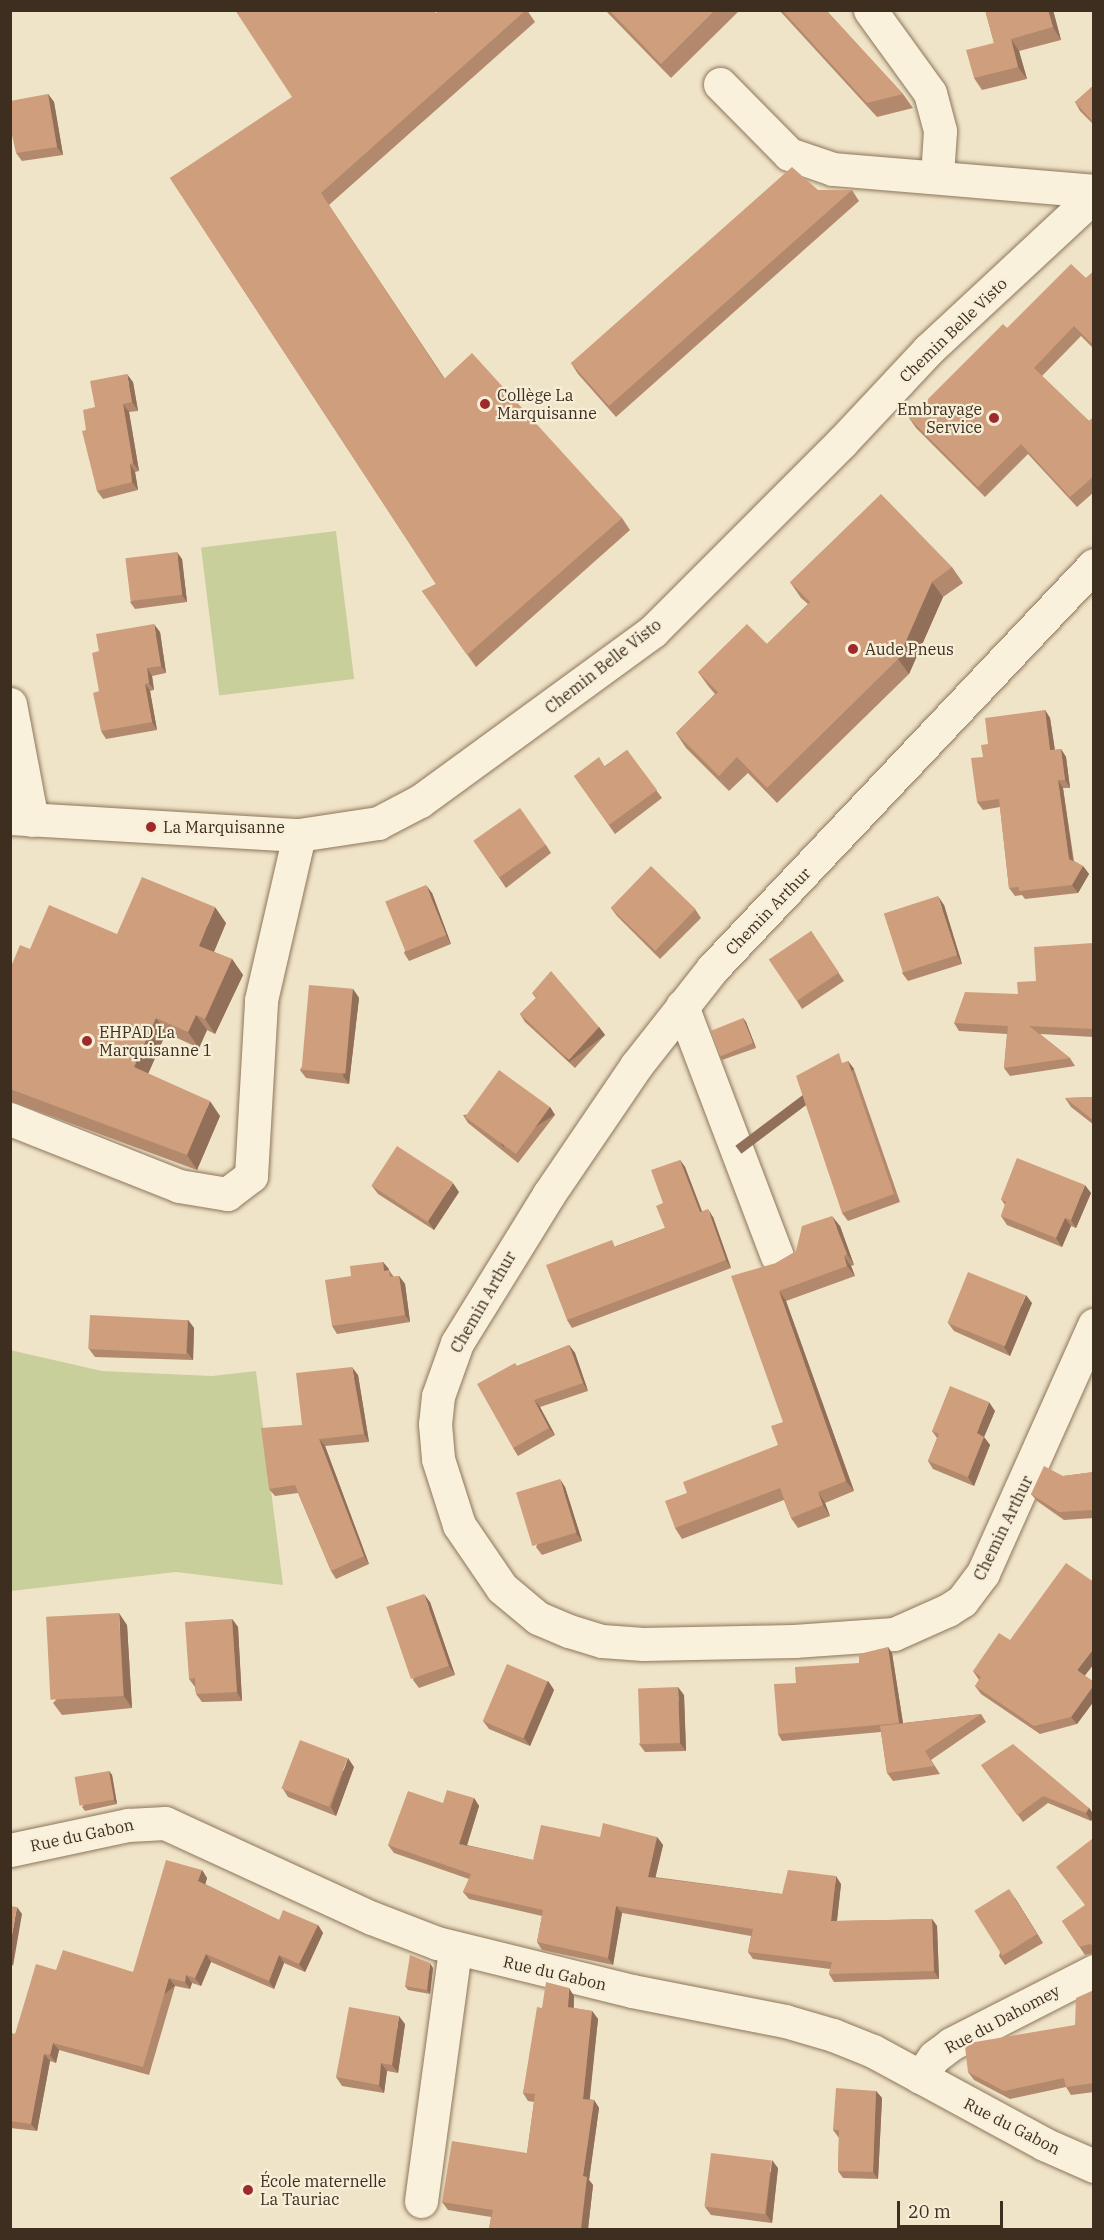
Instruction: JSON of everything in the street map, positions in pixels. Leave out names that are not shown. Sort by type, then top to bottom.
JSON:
[{"type":"street","points":[[870,10],[930,93],[940,131],[937,176]]},
{"type":"street","points":[[720,84],[789,154],[833,169],[1094,191]]},
{"type":"street","name":"Chemin Belle Visto","points":[[21,819],[299,835],[378,823],[420,801],[653,631],[842,442],[928,350],[1094,196]]},
{"type":"street","name":"Chemin Arthur","points":[[1092,570],[682,1006],[611,1100],[512,1251],[457,1343],[440,1388],[435,1442],[446,1492],[459,1525],[513,1601],[555,1625],[619,1644],[874,1637],[933,1620],[962,1601],[983,1573],[1094,1324]]},
{"type":"street","points":[[10,704],[21,819]]},
{"type":"street","points":[[10,1119],[179,1186],[227,1194],[251,1176],[261,1000],[299,835]]},
{"type":"street","points":[[682,1006],[777,1256]]},
{"type":"street","name":"Rue du Gabon","points":[[10,1850],[128,1825],[165,1823],[372,1918],[455,1948],[632,1991],[786,2021],[858,2045],[1094,2166]]},
{"type":"street","points":[[421,2201],[455,1948]]},
{"type":"street","name":"Rue du Dahomey","points":[[920,2077],[934,2057],[951,2044],[1094,1971]]},
{"type":"green space","points":[[336,531],[354,679],[219,695],[201,548]]},
{"type":"green space","points":[[10,1350],[102,1371],[212,1376],[256,1371],[283,1585],[176,1572],[11,1591]]},
{"type":"building","name":"Collège La Marquisanne","points":[[235,10],[434,10],[436,14],[441,10],[526,10],[321,193],[444,379],[472,353],[622,518],[467,655],[422,591],[436,584],[170,178],[292,97]]},
{"type":"building","points":[[609,10],[715,10],[661,64]]},
{"type":"building","points":[[782,10],[826,10],[903,94],[867,103]]},
{"type":"building","points":[[985,10],[1048,10],[1053,27],[1011,39],[1018,67],[974,78],[966,50],[994,43]]},
{"type":"building","points":[[1094,85],[1094,121],[1092,121],[1075,102]]},
{"type":"building","points":[[48,94],[57,147],[16,153],[10,126],[10,101]]},
{"type":"building","points":[[792,167],[818,190],[852,190],[609,406],[571,363]]},
{"type":"building","points":[[1071,264],[1086,278],[1094,271],[1094,340],[1091,343],[1074,326],[1034,368],[1089,421],[1094,417],[1094,476],[1070,497],[1021,444],[978,487],[909,418],[1003,324],[1007,328]]},
{"type":"building","points":[[127,374],[132,402],[123,404],[133,463],[130,464],[132,482],[97,491],[82,431],[86,430],[83,410],[95,407],[90,381]]},
{"type":"building","name":"Aude Pneus","points":[[881,494],[952,567],[932,582],[898,659],[767,788],[737,757],[719,776],[676,733],[718,692],[698,672],[747,624],[767,644],[810,602],[790,582]]},
{"type":"building","points":[[177,552],[182,595],[131,601],[125,558]]},
{"type":"building","points":[[154,624],[161,666],[147,668],[149,683],[145,684],[152,722],[101,731],[93,693],[99,691],[92,653],[99,651],[96,634]]},
{"type":"building","points":[[1045,710],[1050,750],[1061,749],[1065,780],[1058,780],[1069,859],[1083,866],[1072,885],[1019,891],[1019,887],[1009,888],[999,799],[977,802],[971,758],[983,757],[981,745],[988,744],[985,718]]},
{"type":"building","points":[[627,750],[657,790],[609,825],[574,776],[599,757],[605,767]]},
{"type":"building","points":[[520,808],[546,845],[499,878],[473,841]]},
{"type":"building","points":[[651,866],[696,909],[655,951],[611,908]]},
{"type":"building","name":"EHPAD La Marquisanne 1","points":[[142,877],[215,907],[199,946],[232,959],[205,1019],[196,1015],[188,1032],[156,1018],[134,1067],[210,1101],[187,1155],[10,1089],[10,969],[20,945],[30,949],[49,905],[117,934]]},
{"type":"building","points":[[426,885],[446,935],[405,952],[385,901]]},
{"type":"building","points":[[938,896],[957,955],[903,973],[884,914]]},
{"type":"building","points":[[811,931],[839,972],[797,1001],[769,960]]},
{"type":"building","points":[[1093,943],[1094,1029],[1029,1026],[1070,1058],[1004,1068],[1008,1026],[954,1023],[965,992],[1018,994],[1017,982],[1036,981],[1034,947]]},
{"type":"building","points":[[551,971],[599,1027],[569,1060],[520,1014],[537,997],[532,993]]},
{"type":"building","points":[[309,985],[353,989],[345,1074],[302,1070]]},
{"type":"building","points":[[743,1018],[753,1043],[721,1056],[711,1031]]},
{"type":"building","points":[[839,1053],[842,1063],[848,1061],[894,1194],[842,1213],[796,1076]]},
{"type":"building","points":[[499,1070],[550,1107],[516,1154],[465,1117]]},
{"type":"building","points":[[1094,1097],[1094,1121],[1065,1098]]},
{"type":"building","points":[[397,1146],[453,1182],[428,1222],[371,1185]]},
{"type":"building","points":[[1017,1158],[1085,1185],[1071,1220],[1065,1218],[1056,1238],[1001,1216],[1006,1202],[1001,1199]]},
{"type":"building","points":[[680,1160],[700,1212],[708,1209],[726,1260],[567,1320],[546,1265],[612,1240],[615,1247],[665,1228],[656,1206],[663,1203],[651,1170]]},
{"type":"building","points":[[832,1216],[847,1254],[844,1256],[847,1266],[779,1291],[846,1481],[818,1492],[823,1505],[791,1518],[780,1488],[675,1528],[665,1501],[687,1493],[683,1482],[778,1445],[771,1426],[783,1422],[731,1276],[776,1263],[796,1251],[802,1226]]},
{"type":"building","points":[[383,1262],[384,1271],[389,1270],[390,1277],[399,1276],[405,1315],[332,1326],[325,1280],[351,1276],[350,1266]]},
{"type":"building","points":[[968,1272],[1025,1295],[1005,1346],[947,1323]]},
{"type":"building","points":[[90,1315],[188,1320],[186,1354],[88,1349]]},
{"type":"building","points":[[569,1345],[583,1383],[534,1400],[549,1428],[513,1448],[477,1384],[515,1363],[517,1366]]},
{"type":"building","points":[[352,1367],[364,1434],[319,1439],[364,1556],[331,1571],[295,1485],[269,1489],[261,1428],[302,1425],[296,1373]]},
{"type":"building","points":[[950,1386],[989,1402],[977,1433],[984,1437],[968,1477],[928,1461],[939,1434],[932,1431]]},
{"type":"building","points":[[1044,1466],[1063,1476],[1094,1472],[1094,1510],[1059,1512],[1031,1494]]},
{"type":"building","points":[[560,1479],[576,1533],[532,1546],[516,1492]]},
{"type":"building","points":[[1066,1563],[1094,1582],[1094,1648],[1077,1670],[1094,1682],[1094,1685],[1071,1717],[1034,1726],[975,1686],[981,1677],[973,1671],[999,1633],[1010,1640]]},
{"type":"building","points":[[424,1594],[449,1666],[411,1679],[386,1607]]},
{"type":"building","points":[[119,1613],[123,1696],[50,1700],[46,1617]]},
{"type":"building","points":[[232,1619],[237,1692],[196,1694],[195,1678],[189,1679],[185,1622]]},
{"type":"building","points":[[888,1647],[899,1723],[778,1734],[774,1684],[796,1683],[795,1667],[859,1663],[859,1654]]},
{"type":"building","points":[[507,1664],[548,1681],[523,1738],[483,1721]]},
{"type":"building","points":[[678,1687],[680,1743],[640,1744],[638,1688]]},
{"type":"building","points":[[981,1714],[925,1751],[934,1766],[887,1773],[880,1726]]},
{"type":"building","points":[[300,1740],[348,1758],[329,1807],[281,1789]]},
{"type":"building","points":[[1013,1744],[1089,1808],[1086,1813],[1043,1796],[1017,1815],[981,1765]]},
{"type":"building","points":[[109,1771],[114,1800],[80,1806],[75,1777]]},
{"type":"building","points":[[447,1790],[474,1798],[459,1844],[533,1860],[541,1825],[600,1837],[603,1823],[657,1837],[648,1877],[782,1894],[788,1870],[836,1876],[831,1921],[932,1919],[934,1971],[829,1974],[832,1962],[748,1952],[753,1929],[616,1906],[608,1958],[537,1942],[543,1910],[463,1892],[471,1874],[388,1845],[408,1791],[443,1803]]},
{"type":"building","points":[[1092,1839],[1094,1841],[1094,1947],[1090,1944],[1079,1947],[1062,1921],[1085,1905],[1056,1867]]},
{"type":"building","points":[[166,1860],[202,1870],[198,1881],[279,1920],[283,1910],[318,1925],[299,1964],[279,1955],[269,1981],[206,1954],[195,1978],[186,1975],[185,1982],[169,1978],[143,2067],[53,2043],[50,2055],[44,2054],[31,2124],[10,2121],[10,2033],[15,2034],[36,1964],[56,1970],[63,1950],[133,1972]]},
{"type":"building","points":[[1009,1889],[1037,1934],[1002,1956],[974,1911]]},
{"type":"building","points":[[10,1906],[17,1907],[10,1946]]},
{"type":"building","points":[[410,1955],[430,1963],[427,1990],[405,1986]]},
{"type":"building","points":[[546,1982],[569,1988],[568,2007],[592,2011],[583,2099],[594,2100],[583,2176],[587,2177],[581,2229],[489,2229],[493,2210],[442,2202],[452,2141],[527,2153],[535,2094],[523,2093],[537,2007],[542,2008]]},
{"type":"building","points":[[1094,1990],[1094,2083],[1066,2087],[1064,2078],[1004,2091],[968,2072],[965,2047],[975,2042],[1075,2025],[1076,1998]]},
{"type":"building","points":[[349,2007],[399,2016],[392,2065],[381,2063],[379,2085],[336,2077]]},
{"type":"building","points":[[836,2088],[876,2091],[873,2172],[838,2171],[839,2130],[833,2130]]},
{"type":"building","points":[[711,2153],[772,2160],[765,2214],[704,2207]]},
{"type":"place","name":"Collège La Marquisanne","points":[[485,404]]},
{"type":"place","name":"Embrayage Service","points":[[994,418]]},
{"type":"place","name":"Aude Pneus","points":[[853,649]]},
{"type":"place","name":"La Marquisanne","points":[[151,827]]},
{"type":"place","name":"EHPAD La Marquisanne 1","points":[[87,1041]]},
{"type":"place","name":"École maternelle La Tauriac","points":[[248,2190]]}]
